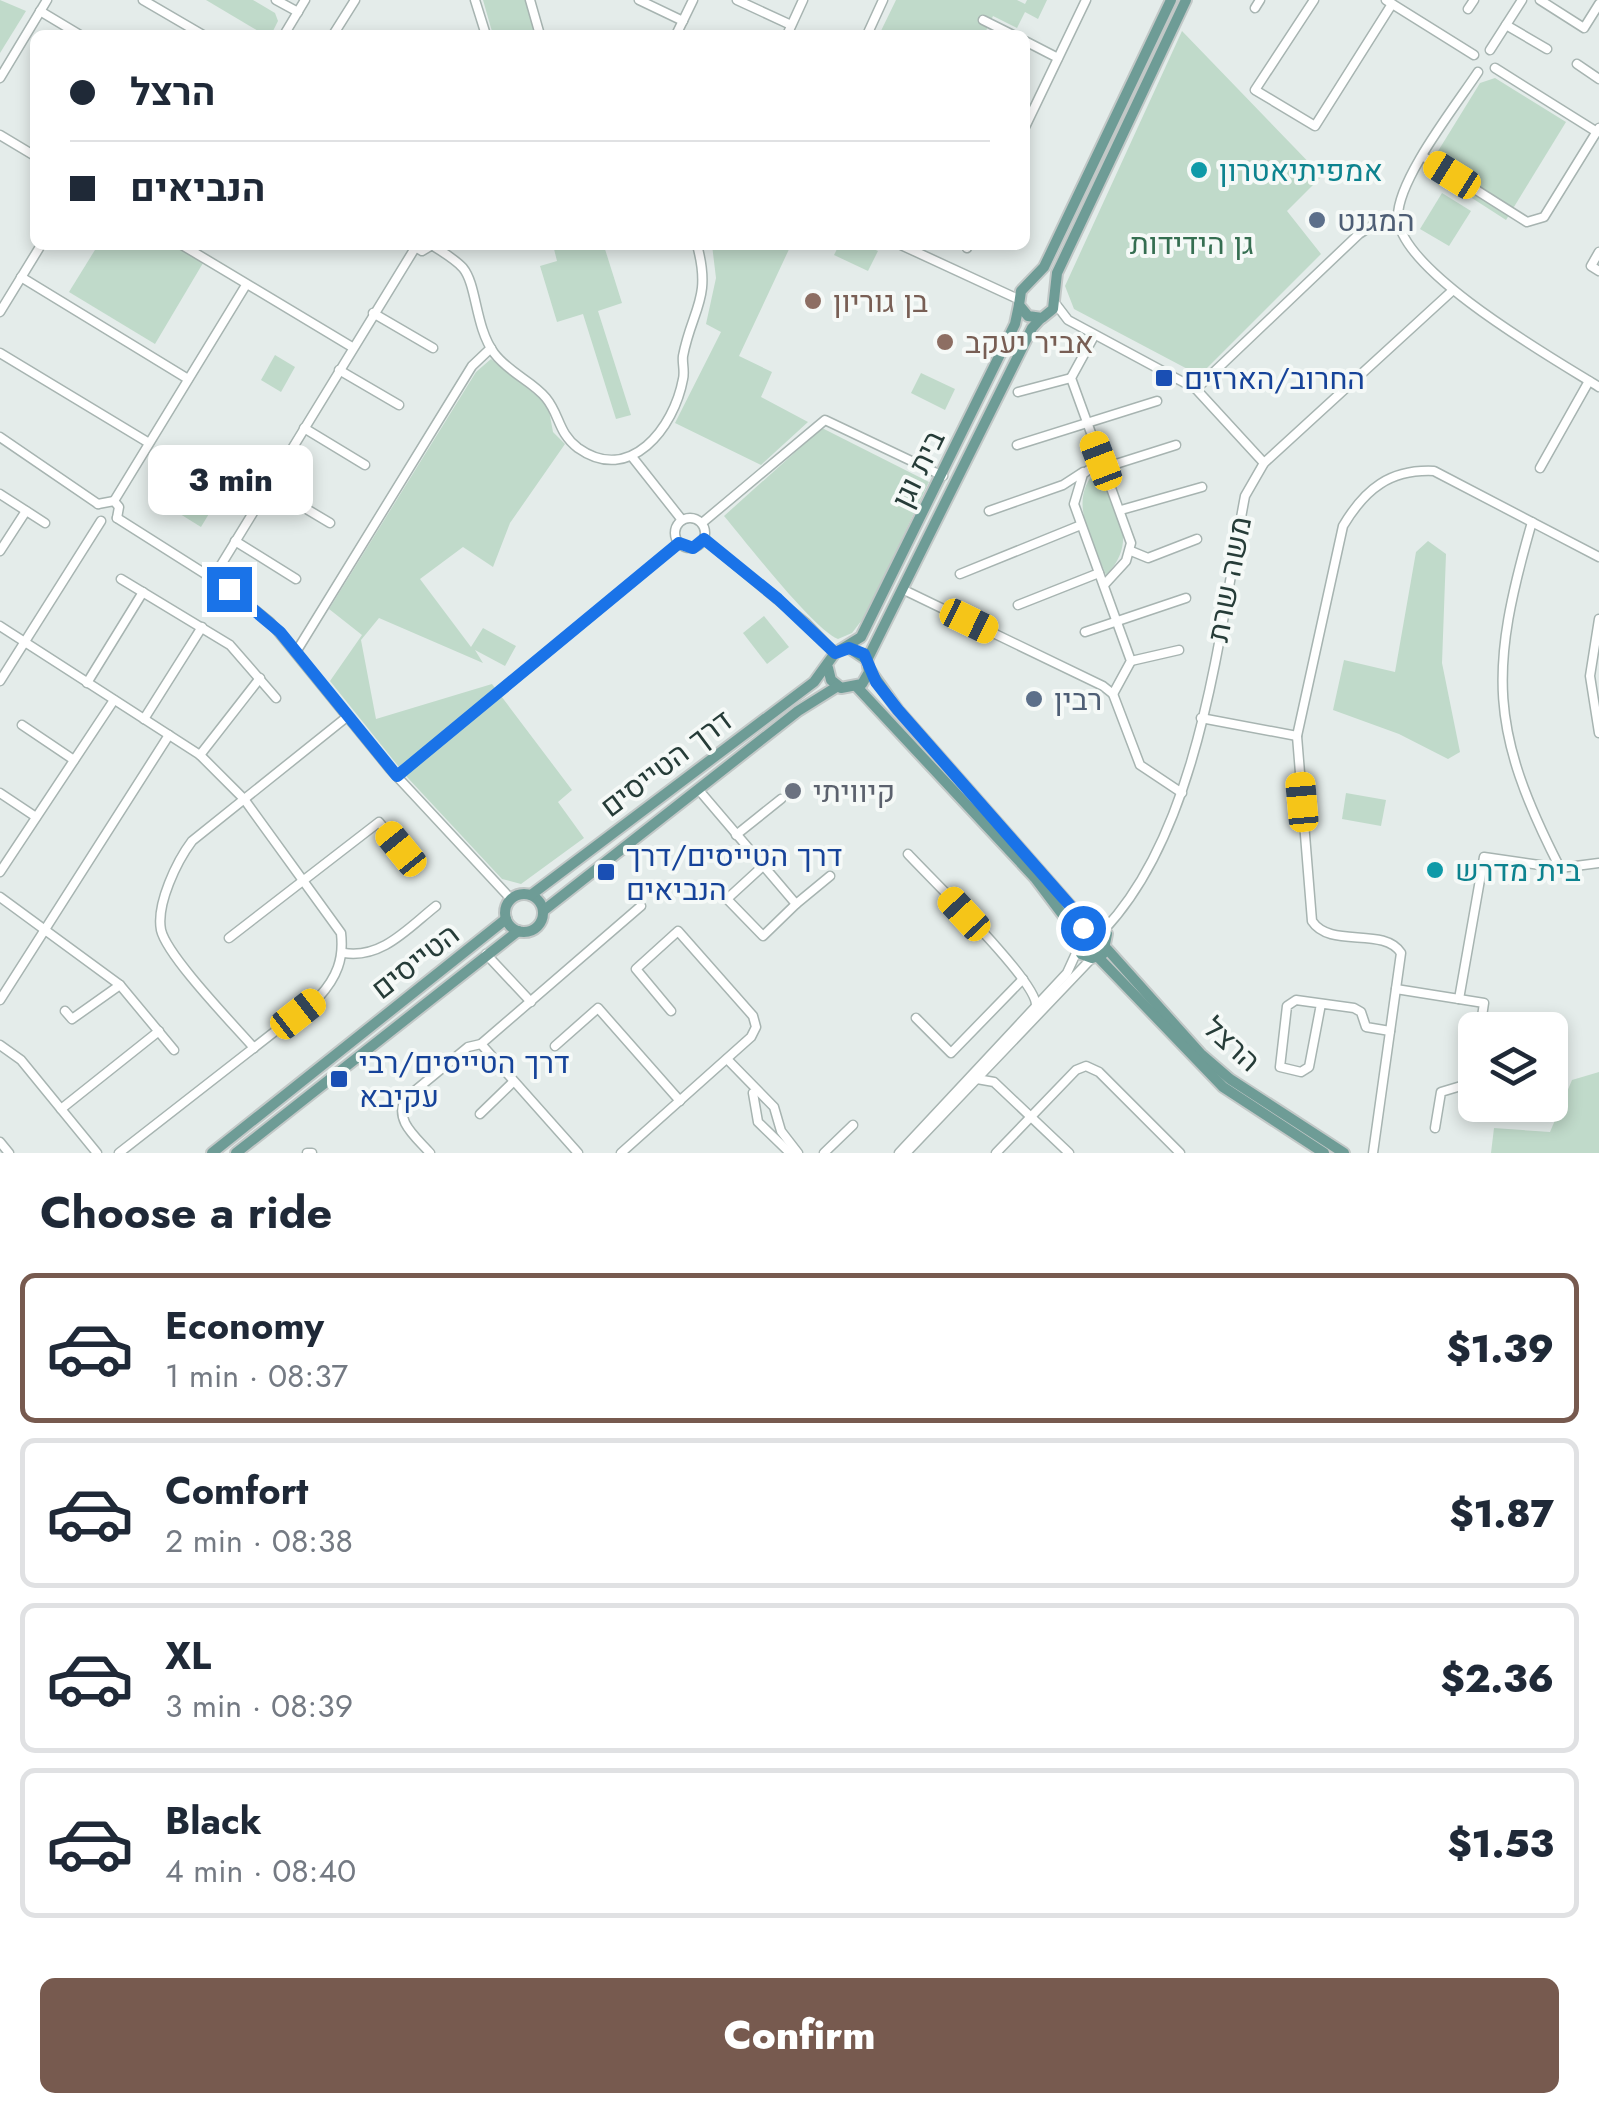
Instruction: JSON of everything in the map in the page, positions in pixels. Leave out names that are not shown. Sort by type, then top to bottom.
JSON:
[{"type":"main road","points":[[1171,0],[1044,267],[1020,299],[1028,316],[1043,317],[1054,298],[1057,272],[1186,0]]},
{"type":"main road","points":[[1032,282],[1046,284],[1054,298]]},
{"type":"main road","name":"בית וגן","points":[[849,648],[874,620],[1015,324],[1020,299]]},
{"type":"main road","name":"בית וגן","points":[[868,664],[1032,328],[1043,317]]},
{"type":"main road","points":[[543,911],[531,896],[512,900],[506,919],[518,931],[535,929],[543,911],[798,711],[838,686],[857,687],[1034,878],[1078,935],[1078,950],[1099,955],[1104,930],[1088,926],[898,710],[868,664],[849,648],[835,653],[828,668],[838,686]]},
{"type":"main road","points":[[857,687],[868,664]]},
{"type":"main road","name":"דרך הטייסים","points":[[531,896],[828,668]]},
{"type":"main road","name":"הטייסים","points":[[212,1153],[506,919]]},
{"type":"main road","points":[[1078,935],[1088,926]]},
{"type":"main road","name":"הטייסים","points":[[236,1153],[518,931]]},
{"type":"main road","name":"הרצל","points":[[1099,955],[1223,1087],[1324,1153]]},
{"type":"main road","name":"הרצל","points":[[1099,955],[1230,1079],[1344,1153]]},
{"type":"street","points":[[0,78],[47,0]]},
{"type":"street","points":[[143,0],[192,30]]},
{"type":"street","points":[[276,0],[298,12]]},
{"type":"street","points":[[287,30],[305,0]]},
{"type":"street","points":[[335,30],[355,0]]},
{"type":"street","points":[[475,0],[484,30]]},
{"type":"street","points":[[530,0],[539,30]]},
{"type":"street","points":[[639,0],[683,21]]},
{"type":"street","points":[[678,30],[693,0]]},
{"type":"street","points":[[738,0],[791,25]]},
{"type":"street","points":[[788,30],[803,0]]},
{"type":"street","points":[[869,30],[883,0]]},
{"type":"street","points":[[1030,110],[1086,0]]},
{"type":"street","points":[[1314,0],[1255,90],[1315,126],[1389,2],[1474,55],[1478,72],[1403,192],[1398,220],[1414,255],[1452,291],[1599,387]]},
{"type":"street","points":[[1474,55],[1490,50],[1522,0]]},
{"type":"street","points":[[1540,0],[1584,28],[1599,4]]},
{"type":"street","points":[[40,12],[71,30]]},
{"type":"street","points":[[983,20],[1003,30]]},
{"type":"street","points":[[1506,25],[1546,48]]},
{"type":"street","points":[[1030,44],[1058,58]]},
{"type":"street","points":[[1478,72],[1487,74],[1495,68],[1497,60],[1490,50]]},
{"type":"street","points":[[1577,64],[1599,79]]},
{"type":"street","points":[[1424,157],[1527,222],[1544,217],[1598,131],[1495,68]]},
{"type":"street","points":[[0,134],[30,153]]},
{"type":"street","points":[[1196,389],[1359,234],[1381,220],[1398,220]]},
{"type":"street","points":[[0,312],[38,250]]},
{"type":"street","points":[[190,250],[352,348]]},
{"type":"street","points":[[212,578],[411,250]]},
{"type":"street","points":[[438,250],[468,276],[477,322],[491,348],[512,374],[546,398],[558,429],[576,446],[606,460],[632,458],[658,432],[683,380],[683,354],[703,294],[698,250]]},
{"type":"street","points":[[913,250],[1020,299]]},
{"type":"street","points":[[1599,252],[1591,266],[1599,271]]},
{"type":"street","points":[[21,277],[188,378]]},
{"type":"street","points":[[0,437],[98,504],[114,501],[246,285]]},
{"type":"street","name":"משה שרת","points":[[1104,930],[1144,876],[1182,793],[1201,718],[1245,496],[1264,463],[1452,291]]},
{"type":"street","points":[[1054,298],[1068,320]]},
{"type":"street","points":[[373,313],[433,348]]},
{"type":"street","points":[[1043,317],[1068,320],[1196,389],[1264,463]]},
{"type":"street","points":[[1018,392],[1070,378],[1094,336]]},
{"type":"street","points":[[296,652],[472,366],[491,348]]},
{"type":"street","points":[[0,353],[149,443]]},
{"type":"street","points":[[339,370],[399,405]]},
{"type":"street","points":[[1070,378],[1121,510],[1131,550]]},
{"type":"street","points":[[1540,468],[1589,380]]},
{"type":"street","points":[[1017,445],[1157,401]]},
{"type":"street","points":[[702,523],[824,420],[942,476]]},
{"type":"street","points":[[304,428],[365,465]]},
{"type":"street","points":[[989,511],[1062,485],[1101,461],[1116,464],[1176,445]]},
{"type":"street","points":[[632,458],[682,520]]},
{"type":"street","points":[[1101,461],[1082,474],[1074,490],[1080,525],[1130,662],[1113,694]]},
{"type":"street","points":[[1373,1153],[1396,989],[1398,947],[1325,932],[1312,921],[1296,736],[1344,526],[1357,503],[1389,477],[1408,470],[1434,470],[1599,558]]},
{"type":"street","points":[[268,486],[330,523]]},
{"type":"street","points":[[1121,510],[1202,487]]},
{"type":"street","points":[[0,494],[45,523]]},
{"type":"street","points":[[114,501],[117,518]]},
{"type":"street","points":[[98,504],[96,514],[101,521]]},
{"type":"street","points":[[0,551],[26,511]]},
{"type":"street","points":[[0,681],[101,521],[117,518],[255,609],[296,652],[397,776],[512,900]]},
{"type":"street","points":[[679,543],[676,528],[682,520],[691,518],[702,523]]},
{"type":"street","points":[[1532,522],[1502,644],[1501,697],[1509,747],[1527,803],[1560,868]]},
{"type":"street","points":[[702,523],[704,539],[778,599],[835,653]]},
{"type":"street","points":[[960,574],[1080,525]]},
{"type":"street","points":[[679,543],[693,548],[704,539]]},
{"type":"street","points":[[1131,550],[1148,558],[1198,539]]},
{"type":"street","points":[[235,541],[296,578]]},
{"type":"street","points":[[397,776],[679,543]]},
{"type":"street","points":[[1104,586],[1131,550]]},
{"type":"street","points":[[1018,605],[1099,573]]},
{"type":"street","points":[[121,578],[230,645],[276,698]]},
{"type":"street","points":[[904,590],[1113,694],[1140,765],[1182,793]]},
{"type":"street","points":[[88,683],[143,592]]},
{"type":"street","points":[[1085,632],[1186,598]]},
{"type":"street","points":[[1599,619],[1592,648],[1592,705],[1599,733]]},
{"type":"street","points":[[0,626],[200,755],[244,800],[335,920],[344,953],[319,997],[119,1153]]},
{"type":"street","points":[[144,719],[202,627]]},
{"type":"street","points":[[1130,662],[1179,650]]},
{"type":"street","points":[[200,755],[260,678]]},
{"type":"street","points":[[0,872],[114,700]]},
{"type":"street","points":[[254,1048],[168,946],[161,920],[183,853],[348,716]]},
{"type":"street","points":[[1201,718],[1296,736]]},
{"type":"street","points":[[22,725],[74,760]]},
{"type":"street","points":[[0,1000],[170,736]]},
{"type":"street","points":[[698,789],[796,904]]},
{"type":"street","points":[[0,793],[36,817]]},
{"type":"street","points":[[736,835],[780,800]]},
{"type":"street","points":[[229,938],[379,822],[401,849]]},
{"type":"street","points":[[908,854],[1023,978],[1034,992],[1036,1007]]},
{"type":"street","points":[[1459,999],[1484,857],[1560,868],[1599,862]]},
{"type":"street","points":[[763,866],[727,898],[763,936],[830,876]]},
{"type":"street","points":[[0,897],[120,985],[174,1050]]},
{"type":"street","points":[[344,953],[368,954],[382,948],[436,906]]},
{"type":"street","points":[[430,1153],[403,1122],[401,1107],[468,1047],[481,1044],[641,906]]},
{"type":"street","points":[[621,1153],[751,1037],[756,1027],[752,1016],[678,931],[636,969],[671,1011]]},
{"type":"street","points":[[899,1153],[1072,967],[1078,950]]},
{"type":"street","points":[[486,954],[530,1002]]},
{"type":"street","points":[[906,1153],[1099,955]]},
{"type":"street","points":[[916,1018],[951,1053],[1023,978]]},
{"type":"street","points":[[65,1011],[72,1019],[120,985]]},
{"type":"street","points":[[1396,989],[1484,1003],[1483,1012]]},
{"type":"street","points":[[1034,992],[1051,990]]},
{"type":"street","points":[[1321,1004],[1310,1067],[1301,1072],[1280,1067],[1287,1006],[1296,1000],[1354,1008],[1366,1027],[1390,1031]]},
{"type":"street","points":[[555,1046],[598,1008],[680,1101]]},
{"type":"street","points":[[61,1108],[159,1031]]},
{"type":"street","points":[[481,1044],[578,1153]]},
{"type":"street","points":[[0,1045],[22,1060],[97,1153]]},
{"type":"street","points":[[727,1059],[768,1104],[784,1138],[798,1153]]},
{"type":"street","points":[[992,1063],[994,1082]]},
{"type":"street","points":[[996,1153],[1076,1070],[1086,1066],[1098,1072],[1180,1153]]},
{"type":"street","points":[[976,1079],[994,1082],[1069,1153]]},
{"type":"street","points":[[480,1114],[512,1083]]},
{"type":"street","points":[[749,1084],[758,1122],[790,1153]]},
{"type":"street","points":[[1435,1128],[1442,1092],[1458,1087]]},
{"type":"street","points":[[756,1111],[768,1104]]},
{"type":"street","points":[[764,1126],[777,1117]]},
{"type":"street","points":[[824,1153],[853,1125]]},
{"type":"street","points":[[0,1142],[9,1153]]},
{"type":"street","points":[[1156,1153],[1166,1143]]},
{"type":"green space","points":[[0,0],[26,11],[0,53]]},
{"type":"green space","points":[[206,0],[253,0],[275,13],[278,21],[274,30],[257,30]]},
{"type":"green space","points":[[483,0],[525,0],[534,30],[492,30]]},
{"type":"green space","points":[[896,0],[1017,0],[1025,4],[1027,0],[1047,0],[1038,19],[1025,12],[1017,28],[993,16],[986,30],[881,30]]},
{"type":"green space","name":"גן הידידות","points":[[1182,31],[1322,176],[1287,211],[1321,254],[1204,371],[1195,373],[1074,309],[1065,286]]},
{"type":"green space","points":[[1495,78],[1566,122],[1506,220],[1427,169],[1480,83]]},
{"type":"green space","points":[[1442,193],[1471,211],[1449,246],[1420,229]]},
{"type":"green space","points":[[95,250],[182,250],[203,263],[155,344],[69,292]]},
{"type":"green space","points":[[554,250],[605,250],[622,303],[598,311],[631,415],[616,419],[583,314],[557,322],[540,266],[557,261]]},
{"type":"green space","points":[[713,250],[789,250],[739,356],[772,372],[761,397],[808,422],[761,465],[675,423],[721,332],[706,324],[716,278]]},
{"type":"green space","points":[[836,250],[878,251],[868,271],[834,255]]},
{"type":"green space","points":[[275,355],[295,367],[281,392],[261,380]]},
{"type":"green space","points":[[491,359],[548,405],[553,432],[565,444],[510,523],[493,567],[463,547],[420,579],[471,647],[483,628],[516,646],[505,666],[475,650],[483,663],[379,618],[361,640],[376,719],[492,684],[572,790],[558,802],[584,838],[521,884],[502,879],[407,777],[330,681],[362,635],[329,609],[476,372]]},
{"type":"green space","points":[[921,373],[955,389],[945,410],[911,393]]},
{"type":"green space","points":[[822,428],[929,482],[865,616],[852,633],[838,639],[797,603],[724,516]]},
{"type":"green space","points":[[1099,468],[1123,536],[1122,549],[1106,575],[1084,520],[1083,506],[1089,480]]},
{"type":"green space","points":[[168,479],[213,507],[201,527],[156,499]]},
{"type":"green space","points":[[1428,541],[1446,554],[1442,663],[1460,752],[1448,759],[1399,734],[1333,710],[1344,660],[1395,672],[1416,552]]},
{"type":"green space","points":[[764,616],[789,647],[767,664],[743,633]]},
{"type":"green space","points":[[1346,793],[1386,800],[1381,826],[1342,819]]},
{"type":"green space","points":[[1599,1072],[1599,1153],[1491,1153],[1494,1128],[1550,1132],[1554,1122],[1568,1122],[1568,1089],[1572,1080]]},
{"type":"place","name":"אמפיתיאטרון","points":[[1199,170]]},
{"type":"place","name":"המגנט","points":[[1317,220]]},
{"type":"place","name":"בן גוריון","points":[[813,301]]},
{"type":"place","name":"אביר יעקב","points":[[945,342]]},
{"type":"place","name":"החרוב/הארזים","points":[[1164,378]]},
{"type":"place","name":"רבין","points":[[1034,699]]},
{"type":"place","name":"קיוויתי","points":[[793,791]]},
{"type":"place","name":"בית מדרש","points":[[1435,870]]},
{"type":"place","name":"דרך הטייסים/דרך הנביאים","points":[[606,872]]},
{"type":"place","name":"דרך הטייסים/רבי עקיבא","points":[[339,1079]]},
{"type":"route","points":[[229,589],[280,632],[397,776],[679,543],[693,548],[704,539],[806,623],[835,653],[849,648],[864,654],[876,682],[898,710],[1036,862],[1088,926],[1083,928]]}]
